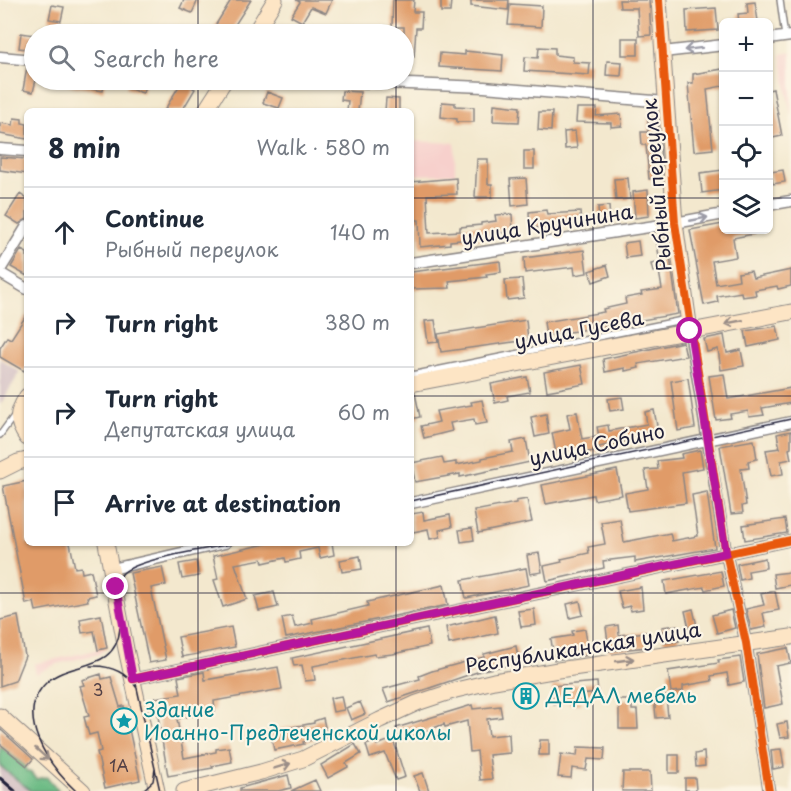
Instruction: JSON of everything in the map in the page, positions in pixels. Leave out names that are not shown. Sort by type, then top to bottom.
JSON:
[{"type":"street","points":[[260,24],[275,0]]},
{"type":"street","name":"Рыбный переулок","points":[[659,0],[675,223],[689,325],[726,553],[746,643],[769,791]]},
{"type":"street","points":[[773,38],[788,36]]},
{"type":"street","points":[[663,52],[719,45]]},
{"type":"street","points":[[0,57],[24,59]]},
{"type":"street","points":[[414,84],[484,87],[666,102]]},
{"type":"street","points":[[208,108],[219,90]]},
{"type":"street","points":[[0,149],[24,151]]},
{"type":"street","points":[[773,205],[791,201]]},
{"type":"street","name":"улица Кручинина","points":[[414,262],[719,215]]},
{"type":"street","points":[[24,231],[0,271],[24,287]]},
{"type":"street","name":"улица Гусева","points":[[414,383],[689,325],[791,312]]},
{"type":"street","points":[[24,400],[18,409],[19,420],[24,431]]},
{"type":"street","name":"улица Собино","points":[[414,502],[791,422]]},
{"type":"street","points":[[0,471],[24,461]]},
{"type":"street","points":[[133,679],[791,540]]},
{"type":"street","points":[[107,546],[157,791]]},
{"type":"street","points":[[112,569],[212,546]]},
{"type":"street","name":"Республиканская улица","points":[[184,791],[296,762],[417,703],[456,690],[558,670],[791,637]]},
{"type":"street","points":[[0,716],[83,791]]},
{"type":"lane","points":[[780,0],[788,36]]},
{"type":"lane","points":[[414,374],[689,325]]},
{"type":"lane","points":[[0,435],[18,409]]},
{"type":"shaded area","points":[[791,52],[791,116],[781,54]]},
{"type":"shaded area","points":[[414,141],[455,143],[455,174],[414,175]]},
{"type":"shaded area","points":[[0,359],[20,372],[0,405]]},
{"type":"shaded area","points":[[107,648],[98,654],[56,664],[36,674],[34,664]]},
{"type":"shaded area","points":[[0,766],[31,791],[0,791]]},
{"type":"green space","points":[[0,746],[26,767],[26,771],[36,779],[47,777],[59,791],[31,791],[0,766]]},
{"type":"building","points":[[184,0],[198,0],[192,13],[180,8]]},
{"type":"building","points":[[231,0],[251,0],[235,24],[216,24]]},
{"type":"building","points":[[296,0],[332,0],[326,13],[311,7],[302,22],[291,16],[300,2]]},
{"type":"building","points":[[393,0],[414,0],[413,12],[422,12],[421,28],[416,28],[414,57],[414,24],[392,24]]},
{"type":"building","points":[[441,0],[451,0],[450,12],[441,12]]},
{"type":"building","points":[[471,0],[509,0],[508,10],[471,6]]},
{"type":"building","points":[[619,0],[649,0],[651,35],[639,36],[637,8],[620,8]]},
{"type":"building","points":[[755,2],[758,18],[738,18],[738,14],[748,13],[747,3]]},
{"type":"building","points":[[510,4],[542,6],[541,27],[508,25]]},
{"type":"building","points":[[52,5],[64,7],[61,21],[49,19]]},
{"type":"building","points":[[716,8],[718,30],[687,32],[686,10]]},
{"type":"building","points":[[21,33],[24,33],[24,49],[19,48]]},
{"type":"building","points":[[622,38],[638,38],[638,55],[622,55]]},
{"type":"building","points":[[539,47],[555,48],[555,55],[573,57],[573,62],[590,63],[589,75],[524,71],[525,57],[538,58]]},
{"type":"building","points":[[465,51],[503,55],[502,71],[439,67],[440,53],[465,55]]},
{"type":"building","points":[[607,61],[622,62],[621,76],[606,75]]},
{"type":"building","points":[[719,70],[719,87],[707,89],[713,149],[694,151],[688,83],[693,83],[693,74]]},
{"type":"building","points":[[773,89],[782,136],[773,138]]},
{"type":"building","points":[[177,90],[194,90],[184,108],[166,108]]},
{"type":"building","points":[[342,91],[360,92],[358,108],[347,108],[348,101],[341,100]]},
{"type":"building","points":[[267,92],[283,98],[279,108],[263,103]]},
{"type":"building","points":[[386,98],[399,99],[399,108],[385,108]]},
{"type":"building","points":[[442,102],[455,103],[455,106],[474,107],[474,122],[457,122],[457,119],[441,117]]},
{"type":"building","points":[[494,104],[520,107],[519,122],[493,121]]},
{"type":"building","points":[[577,108],[597,108],[596,116],[621,114],[622,126],[611,127],[611,123],[576,122]]},
{"type":"building","points":[[539,112],[552,112],[551,131],[538,130]]},
{"type":"building","points":[[648,117],[658,117],[662,178],[649,179],[646,145],[642,145],[641,132],[648,132]]},
{"type":"building","points":[[14,118],[22,119],[24,138],[0,134],[0,123],[13,125]]},
{"type":"building","points":[[575,131],[577,148],[565,149],[564,132]]},
{"type":"building","points":[[524,151],[534,151],[534,169],[524,169]]},
{"type":"building","points":[[0,157],[24,159],[24,174],[0,170]]},
{"type":"building","points":[[477,159],[488,159],[488,184],[492,184],[492,197],[475,197]]},
{"type":"building","points":[[783,170],[785,182],[773,184],[773,172]]},
{"type":"building","points":[[719,171],[719,191],[702,193],[700,173]]},
{"type":"building","points":[[456,178],[457,194],[427,195],[429,233],[460,231],[460,227],[496,221],[495,215],[512,214],[513,232],[494,233],[495,237],[450,241],[450,244],[420,247],[419,220],[414,220],[414,182]]},
{"type":"building","points":[[526,178],[528,204],[512,206],[510,179]]},
{"type":"building","points":[[628,178],[630,199],[616,200],[614,179]]},
{"type":"building","points":[[648,190],[649,216],[635,218],[633,192]]},
{"type":"building","points":[[20,194],[24,197],[24,221],[19,224],[6,216]]},
{"type":"building","points":[[609,206],[610,220],[599,221],[598,207]]},
{"type":"building","points":[[546,210],[547,214],[580,212],[581,225],[530,228],[529,212]]},
{"type":"building","points":[[719,225],[719,234],[754,234],[733,238],[736,257],[712,261],[716,284],[739,280],[738,273],[751,271],[753,278],[791,270],[791,286],[755,290],[756,295],[742,297],[741,292],[717,296],[718,302],[704,305],[690,230]]},
{"type":"building","points":[[667,236],[678,314],[546,336],[544,322],[604,312],[603,309],[626,304],[625,298],[642,295],[641,292],[662,289],[659,271],[653,272],[651,264],[660,262],[656,238]]},
{"type":"building","points":[[638,241],[640,256],[626,258],[624,243]]},
{"type":"building","points":[[21,250],[24,252],[24,274],[11,267]]},
{"type":"building","points":[[584,250],[587,273],[575,275],[574,267],[525,273],[524,258]]},
{"type":"building","points":[[500,261],[501,272],[486,274],[487,277],[449,281],[450,288],[414,289],[414,272]]},
{"type":"building","points":[[607,265],[610,276],[593,282],[589,271]]},
{"type":"building","points":[[522,279],[524,298],[507,300],[505,280]]},
{"type":"building","points":[[24,319],[24,371],[0,357],[0,348],[7,337],[11,339]]},
{"type":"building","points":[[435,320],[438,342],[428,343],[425,321]]},
{"type":"building","points":[[526,320],[528,340],[441,352],[438,334]]},
{"type":"building","points":[[777,326],[780,340],[748,347],[745,331]]},
{"type":"building","points":[[724,335],[727,353],[741,350],[744,366],[721,370],[718,349],[707,352],[704,339]]},
{"type":"building","points":[[683,342],[686,356],[638,364],[639,368],[625,371],[625,368],[605,372],[603,359]]},
{"type":"building","points":[[581,365],[585,384],[547,391],[544,372]]},
{"type":"building","points":[[724,374],[728,399],[791,388],[791,403],[762,408],[764,415],[749,417],[748,411],[730,414],[731,418],[716,420],[709,376]]},
{"type":"building","points":[[527,377],[530,392],[507,396],[508,400],[495,403],[491,384]]},
{"type":"building","points":[[688,378],[695,428],[678,431],[671,381]]},
{"type":"building","points":[[414,393],[420,417],[414,418]]},
{"type":"building","points":[[622,397],[624,409],[610,411],[608,399]]},
{"type":"building","points":[[482,400],[487,423],[475,425],[474,419],[450,423],[452,431],[424,438],[421,426],[439,422],[436,411],[472,405],[471,402]]},
{"type":"building","points":[[654,410],[658,431],[640,434],[640,438],[599,447],[600,450],[557,458],[552,433],[570,429],[567,414],[577,412],[582,439],[599,436],[597,427],[608,425],[609,431],[647,424],[645,412]]},
{"type":"building","points":[[546,414],[549,434],[535,437],[531,417]]},
{"type":"building","points":[[791,431],[791,448],[789,449],[791,459],[781,461],[783,474],[771,476],[766,450],[780,448],[777,434]]},
{"type":"building","points":[[526,439],[530,462],[460,477],[460,474],[415,482],[414,462],[442,457],[444,464],[456,462],[456,465],[482,460],[482,458],[513,452],[511,442]]},
{"type":"building","points":[[754,440],[757,459],[748,461],[749,468],[741,469],[746,505],[742,506],[743,513],[731,514],[720,446]]},
{"type":"building","points":[[700,450],[703,468],[682,472],[686,503],[628,511],[625,493],[648,489],[645,470],[658,469],[657,461],[682,458],[681,454]]},
{"type":"building","points":[[617,470],[622,495],[594,500],[593,495],[546,504],[542,485]]},
{"type":"building","points":[[24,482],[24,546],[71,546],[75,568],[81,567],[82,573],[91,571],[96,595],[87,597],[88,601],[36,611],[34,602],[26,604],[3,486]]},
{"type":"building","points":[[707,492],[715,548],[635,562],[635,557],[603,561],[604,568],[547,581],[544,566],[562,562],[561,559],[589,553],[588,547],[605,544],[601,522],[620,519],[624,542],[670,533],[672,541],[698,536],[692,495]]},
{"type":"building","points":[[527,499],[532,522],[478,533],[474,511]]},
{"type":"building","points":[[423,512],[424,520],[450,515],[452,527],[439,530],[440,537],[430,539],[428,529],[414,532],[414,514]]},
{"type":"building","points":[[785,519],[787,533],[745,540],[743,525]]},
{"type":"building","points":[[472,528],[474,540],[461,542],[459,530]]},
{"type":"building","points":[[257,546],[332,546],[334,555],[320,558],[318,548],[299,552],[300,559],[286,562],[285,558],[263,563],[262,559],[235,564],[247,599],[223,607],[214,580],[218,579],[213,556]]},
{"type":"building","points":[[539,553],[542,572],[530,574],[527,555]]},
{"type":"building","points":[[360,556],[362,569],[342,572],[340,560]]},
{"type":"building","points":[[765,558],[766,568],[748,571],[749,578],[740,580],[737,564]]},
{"type":"building","points":[[196,561],[199,576],[182,579],[179,564]]},
{"type":"building","points":[[162,567],[166,585],[151,588],[166,660],[149,663],[130,573]]},
{"type":"building","points":[[526,568],[529,585],[466,598],[462,580]]},
{"type":"building","points":[[721,571],[724,586],[666,594],[664,581]]},
{"type":"building","points":[[790,572],[791,585],[775,588],[773,574]]},
{"type":"building","points":[[444,585],[448,605],[286,638],[282,618],[292,616],[295,627],[313,623],[312,619],[368,606],[367,602]]},
{"type":"building","points":[[641,587],[643,609],[631,611],[630,606],[622,608],[618,591]]},
{"type":"building","points":[[775,591],[779,610],[763,613],[766,627],[751,630],[746,609],[764,605],[761,594]]},
{"type":"building","points":[[274,592],[278,607],[259,611],[255,596]]},
{"type":"building","points":[[580,601],[583,615],[570,618],[567,604]]},
{"type":"building","points":[[534,609],[536,625],[521,627],[518,611]]},
{"type":"building","points":[[693,609],[697,626],[689,628],[685,611]]},
{"type":"building","points":[[731,610],[735,628],[717,633],[712,615]]},
{"type":"building","points":[[101,615],[107,648],[98,650],[94,631],[82,633],[80,619]]},
{"type":"building","points":[[495,615],[498,633],[449,644],[446,627]]},
{"type":"building","points":[[18,616],[25,656],[15,681],[0,686],[0,620]]},
{"type":"building","points":[[618,625],[619,635],[646,632],[648,647],[609,651],[606,627]]},
{"type":"building","points":[[677,625],[679,641],[664,643],[662,627]]},
{"type":"building","points":[[231,627],[235,647],[182,657],[178,637]]},
{"type":"building","points":[[427,629],[430,646],[313,666],[315,680],[305,681],[302,665],[294,666],[292,658]]},
{"type":"building","points":[[585,629],[589,655],[554,660],[551,639],[570,636],[573,635],[572,631]]},
{"type":"building","points":[[516,646],[519,663],[483,670],[388,702],[383,689],[420,679],[419,676],[432,671],[484,657],[484,654]]},
{"type":"building","points":[[788,648],[791,663],[776,666],[783,704],[764,708],[757,654]]},
{"type":"building","points":[[740,657],[744,682],[729,685],[727,673],[711,676],[712,681],[683,686],[683,691],[671,692],[668,671],[719,663],[718,660]]},
{"type":"building","points":[[278,667],[282,689],[214,701],[215,711],[177,719],[184,758],[229,747],[232,762],[212,766],[213,768],[168,776],[155,698],[181,694],[178,677],[204,672],[205,680]]},
{"type":"building","points":[[101,674],[102,679],[111,677],[120,707],[124,706],[140,780],[105,788],[97,752],[101,751],[97,733],[89,735],[84,717],[89,716],[80,686],[84,685],[82,680]]},
{"type":"building","points":[[597,682],[598,693],[581,695],[581,704],[569,704],[569,702],[554,704],[552,686]]},
{"type":"building","name":"ДЕДАЛ мебель","points":[[532,688],[533,701],[521,703],[520,690]]},
{"type":"building","points":[[341,696],[344,710],[333,712],[330,698]]},
{"type":"building","points":[[666,696],[668,717],[656,718],[654,697]]},
{"type":"building","points":[[619,700],[632,700],[632,710],[637,710],[638,729],[619,729]]},
{"type":"building","points":[[360,702],[365,714],[351,720],[346,708]]},
{"type":"building","points":[[472,705],[473,709],[500,706],[502,717],[487,719],[489,736],[509,734],[510,753],[489,755],[492,779],[480,780],[477,751],[470,752],[467,721],[445,727],[444,724],[401,741],[396,728]]},
{"type":"building","points":[[323,718],[327,736],[303,742],[304,744],[274,750],[270,731],[314,723]]},
{"type":"building","points":[[787,722],[789,737],[780,738],[777,724]]},
{"type":"building","points":[[0,729],[33,759],[27,766],[0,744]]},
{"type":"building","points":[[393,739],[405,777],[396,780],[385,753],[370,758],[366,745],[376,741],[377,745]]},
{"type":"building","points":[[540,740],[549,740],[549,755],[539,755]]},
{"type":"building","points":[[355,744],[361,754],[346,763],[348,767],[328,778],[321,765]]},
{"type":"building","points":[[578,747],[605,748],[604,760],[588,759],[586,770],[572,768],[571,778],[558,777],[561,754],[577,756]]},
{"type":"building","points":[[781,749],[784,767],[773,769],[771,750]]},
{"type":"building","points":[[704,752],[705,766],[696,767],[695,754]]},
{"type":"building","points":[[669,755],[679,755],[679,773],[669,773]]},
{"type":"building","points":[[623,772],[650,772],[651,791],[622,791]]},
{"type":"building","points":[[423,773],[429,791],[420,791],[414,776]]},
{"type":"building","points":[[288,775],[291,788],[278,791],[240,791],[240,788]]},
{"type":"building","points":[[685,778],[695,778],[696,790],[685,790]]},
{"type":"building","points":[[315,780],[320,791],[291,791]]},
{"type":"tram line","points":[[414,500],[791,419]]},
{"type":"tram line","points":[[160,791],[128,648],[118,588],[120,579],[122,574],[142,564],[221,546]]},
{"type":"tram line","points":[[76,791],[46,755],[39,740],[34,725],[33,710],[37,695],[47,682],[57,675],[91,664],[110,652],[117,642],[120,628]]},
{"type":"tram line","points":[[90,666],[116,671],[133,682],[137,688]]},
{"type":"tram line","points":[[142,791],[153,781],[155,769]]},
{"type":"railway","points":[[0,778],[15,791]]},
{"type":"cycle path","points":[[659,0],[675,223],[726,553],[746,643],[769,791]]},
{"type":"cycle path","points":[[133,679],[791,540]]},
{"type":"place","name":"ДЕДАЛ мебель","points":[[526,696]]},
{"type":"place","name":"Здание Иоанно-Предтеченской школы","points":[[124,721]]},
{"type":"route","points":[[116,587],[133,679],[726,553],[690,331]]}]
